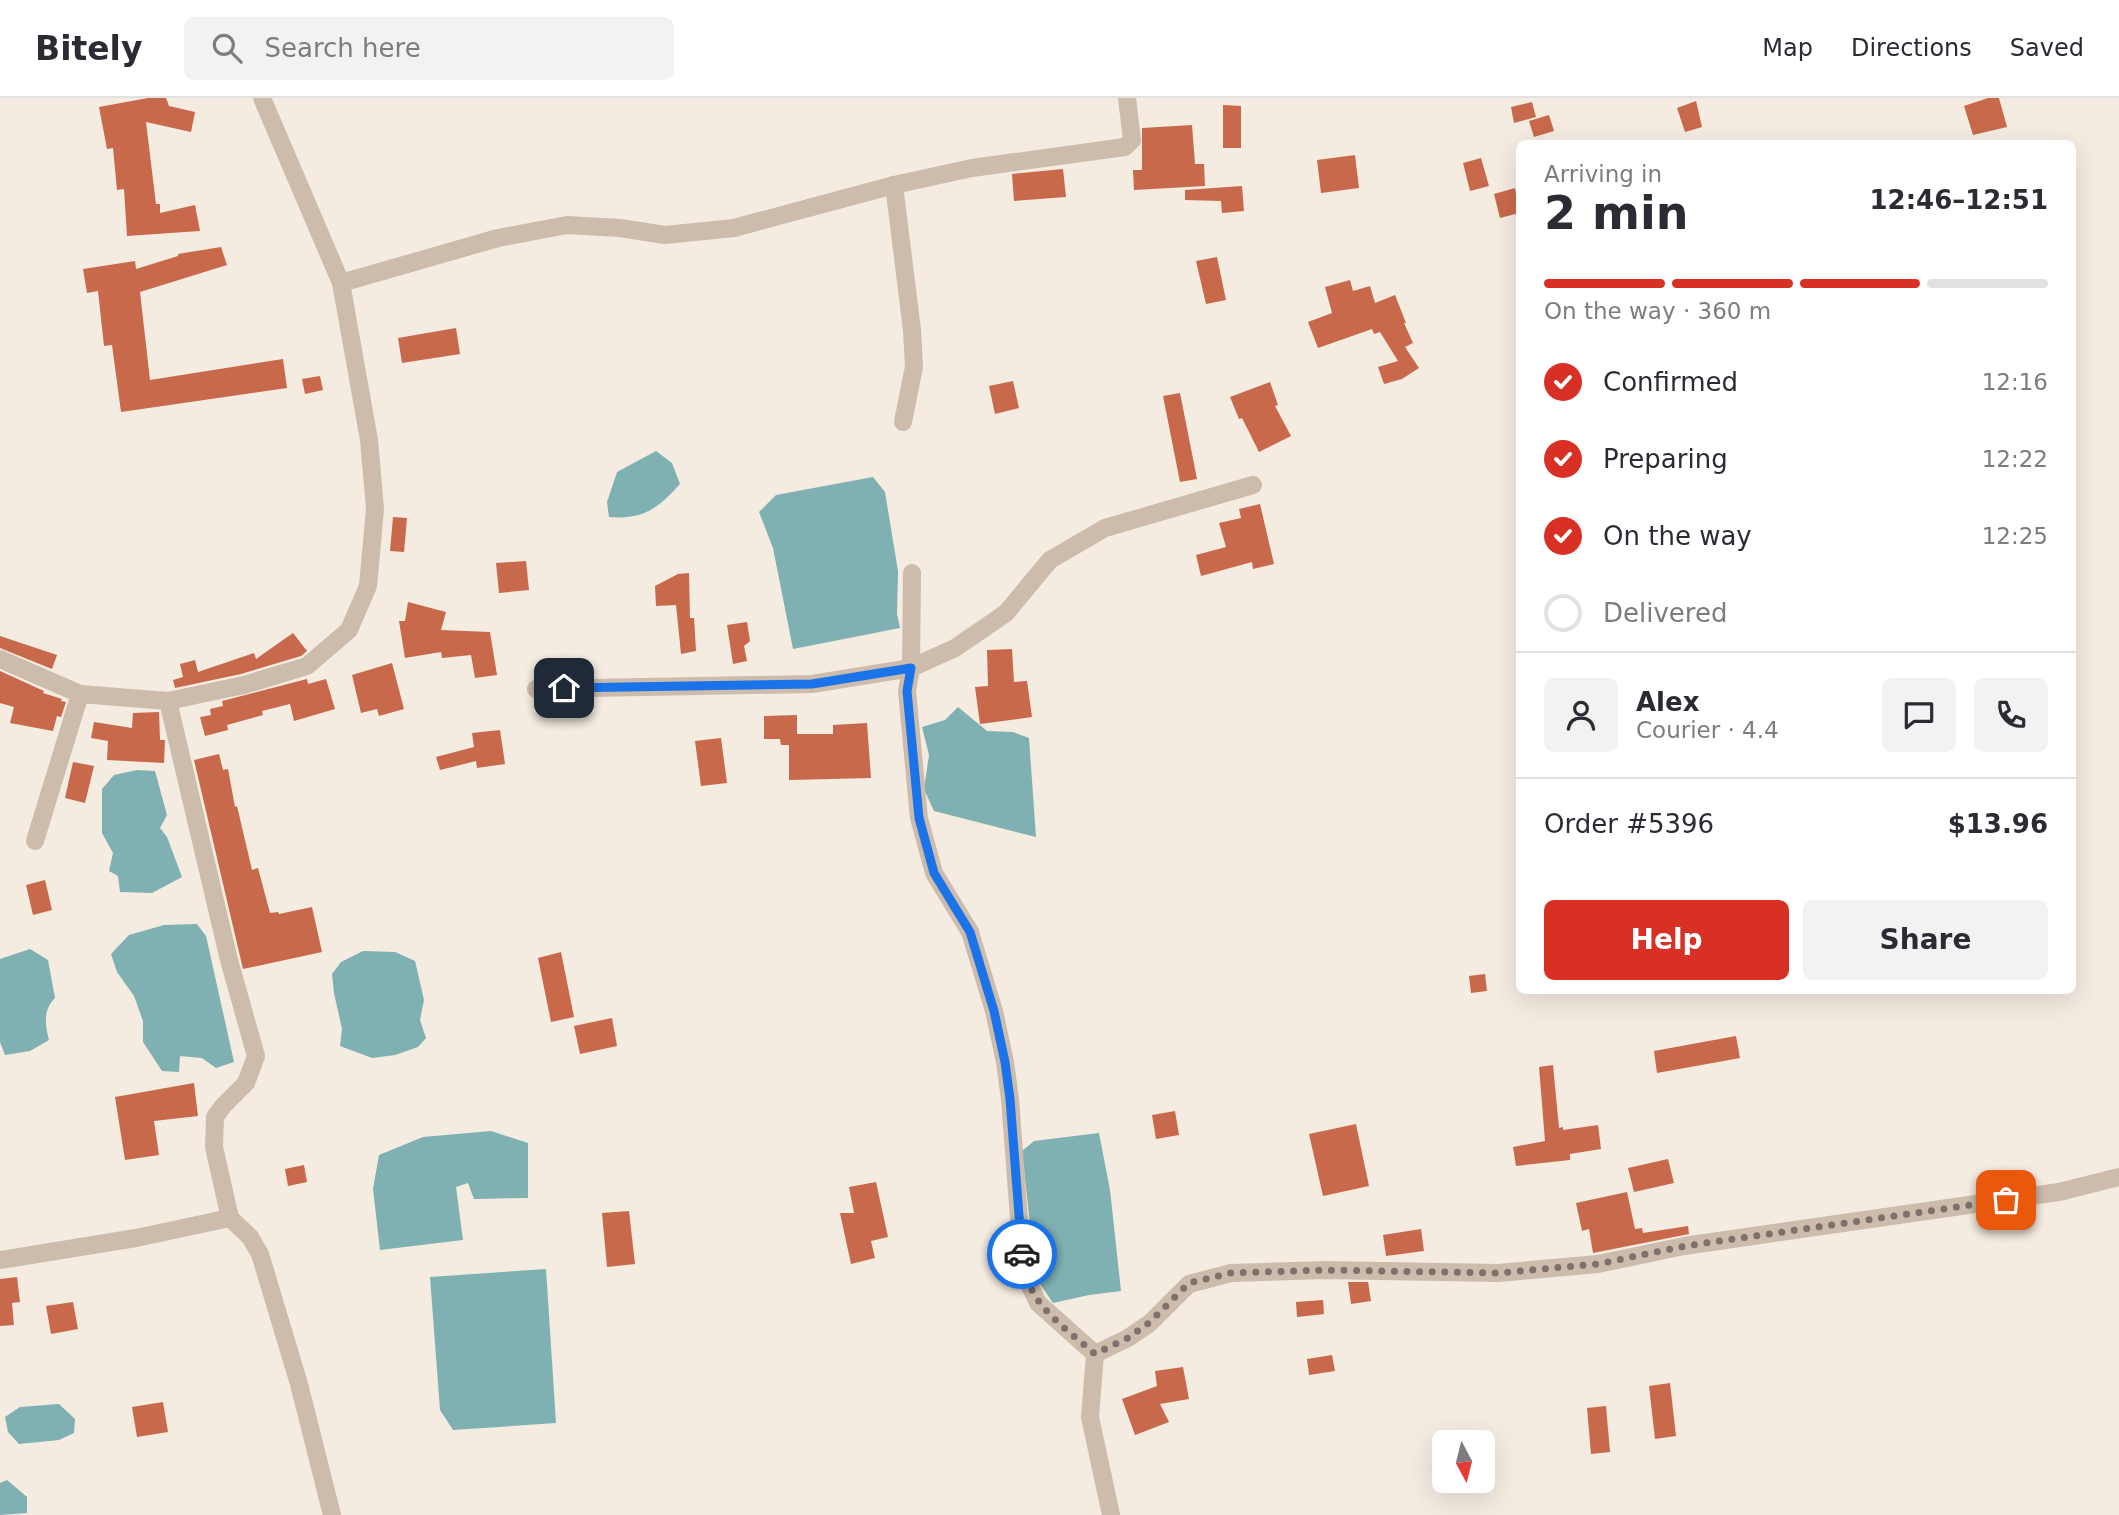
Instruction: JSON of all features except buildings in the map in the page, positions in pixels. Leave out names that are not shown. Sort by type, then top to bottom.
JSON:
[{"type":"street","points":[[0,659],[80,694],[168,701],[244,685],[307,666],[349,630],[368,586],[375,509],[369,440],[341,283],[262,98]]},
{"type":"street","points":[[341,283],[498,238],[567,225],[620,228],[665,235],[733,228],[894,185],[972,168],[1125,147],[1132,140],[1127,98]]},
{"type":"street","points":[[894,185],[914,367],[903,422]]},
{"type":"street","points":[[536,689],[812,684],[911,668],[955,648],[1006,613],[1050,561],[1105,528],[1253,485]]},
{"type":"street","points":[[912,573],[911,668],[907,691],[919,818],[934,873],[970,932],[994,1011],[1010,1099],[1023,1271],[1038,1303],[1095,1354]]},
{"type":"street","points":[[35,841],[80,694]]},
{"type":"street","points":[[168,701],[229,960],[257,1056],[246,1083],[223,1105],[215,1117],[215,1147],[230,1218],[250,1237],[260,1254],[299,1384],[332,1515]]},
{"type":"street","points":[[1095,1354],[1128,1338],[1150,1322],[1189,1283],[1231,1273],[1324,1270],[1498,1273],[1598,1264],[1685,1246],[2059,1192],[2119,1177]]},
{"type":"street","points":[[0,1260],[136,1238],[230,1218]]},
{"type":"street","points":[[1095,1354],[1090,1416],[1111,1515]]},
{"type":"water","points":[[656,451],[672,463],[680,484],[665,500],[649,511],[632,516],[609,517],[607,502],[617,472]]},
{"type":"water","points":[[873,477],[885,492],[898,571],[897,614],[900,628],[793,649],[773,548],[759,512],[776,495]]},
{"type":"water","points":[[958,707],[987,731],[1013,732],[1029,738],[1036,837],[934,811],[924,789],[929,755],[922,727],[945,720]]},
{"type":"water","points":[[137,770],[155,771],[167,815],[160,828],[167,837],[182,877],[152,893],[120,892],[118,876],[109,871],[113,853],[102,833],[102,789],[114,775]]},
{"type":"water","points":[[197,924],[206,936],[234,1062],[216,1068],[202,1058],[180,1056],[179,1072],[162,1071],[143,1042],[143,1021],[134,996],[117,972],[111,954],[129,935],[164,925]]},
{"type":"water","points":[[30,949],[48,960],[55,998],[48,1008],[46,1018],[49,1040],[30,1051],[5,1055],[0,1042],[0,959]]},
{"type":"water","points":[[363,951],[395,952],[415,961],[424,1000],[420,1020],[426,1038],[418,1047],[395,1055],[372,1058],[340,1046],[342,1029],[332,974],[341,962]]},
{"type":"water","points":[[491,1131],[528,1143],[528,1198],[474,1199],[468,1183],[456,1187],[463,1240],[380,1250],[373,1189],[379,1155],[423,1137]]},
{"type":"water","points":[[1099,1133],[1110,1190],[1121,1291],[1053,1303],[1036,1278],[1022,1151],[1034,1141]]},
{"type":"water","points":[[546,1269],[556,1423],[453,1430],[440,1410],[430,1277]]},
{"type":"water","points":[[59,1404],[75,1419],[74,1433],[59,1440],[19,1444],[8,1432],[5,1417],[20,1407]]},
{"type":"water","points":[[7,1480],[27,1497],[27,1513],[0,1515],[0,1483]]},
{"type":"way so far","points":[[1022,1254],[1023,1271],[1038,1303],[1095,1354],[1128,1338],[1150,1322],[1189,1283],[1231,1273],[1324,1270],[1498,1273],[1598,1264],[1685,1246],[2006,1200]]},
{"type":"route","points":[[564,688],[812,684],[911,668],[907,691],[919,818],[934,873],[970,932],[994,1011],[1010,1099],[1022,1254]]}]
